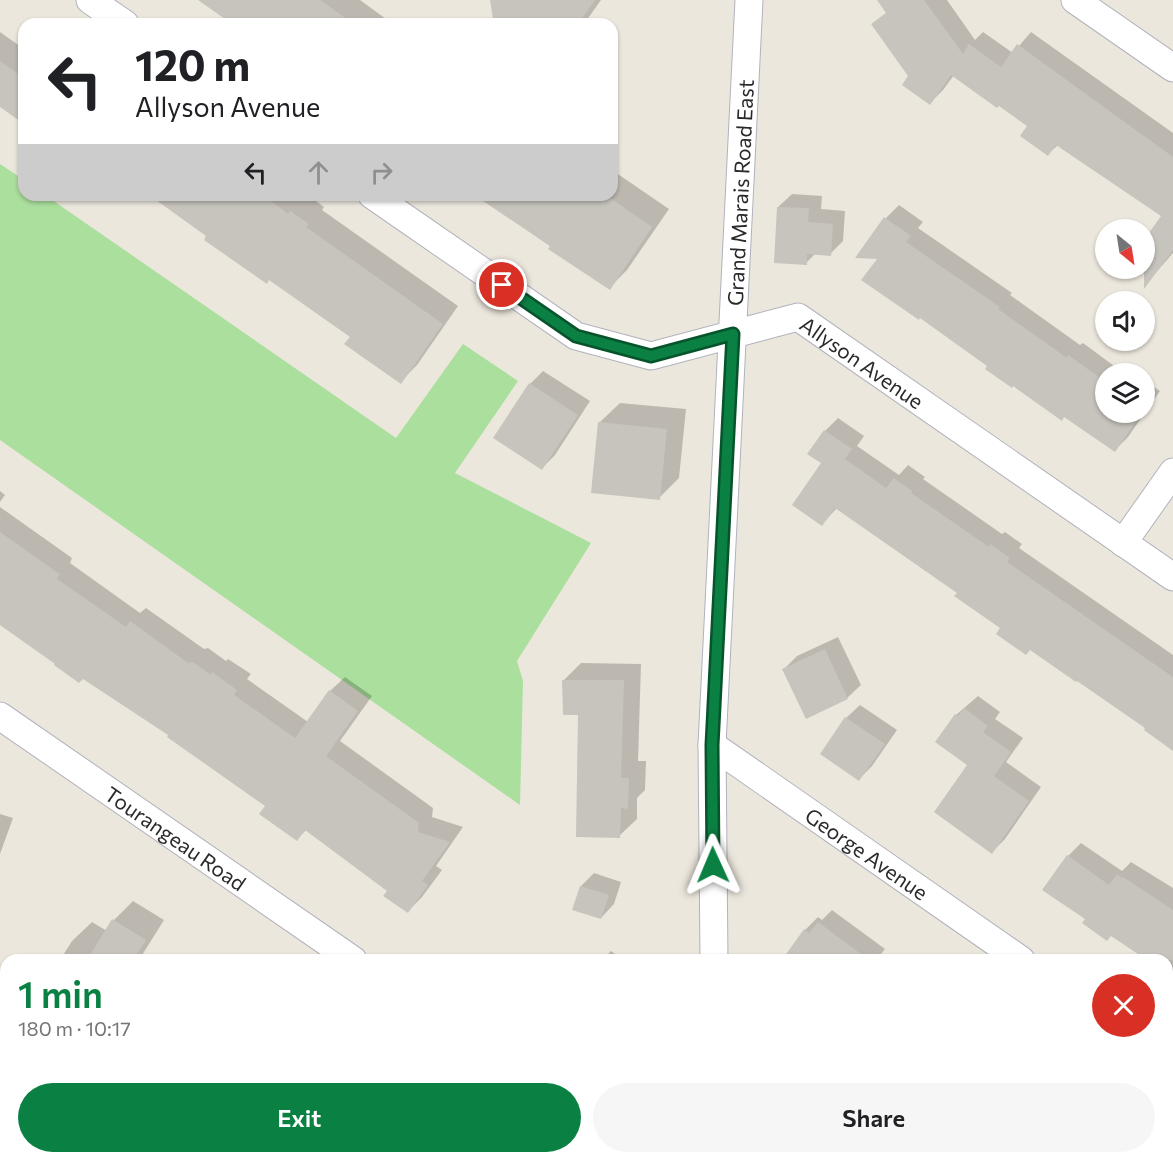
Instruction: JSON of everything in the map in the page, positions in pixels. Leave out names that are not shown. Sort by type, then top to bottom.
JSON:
[{"type":"street","points":[[90,0],[116,18]]},
{"type":"street","name":"Grand Marais Road East","points":[[714,954],[712,745],[749,0]]},
{"type":"street","points":[[1075,0],[1173,68]]},
{"type":"street","name":"Allyson Avenue","points":[[381,201],[576,336],[651,356],[798,317],[1173,578]]},
{"type":"street","points":[[1123,543],[1173,472]]},
{"type":"street","name":"Tourangeau Road","points":[[0,716],[344,954]]},
{"type":"street","name":"George Avenue","points":[[712,745],[1013,954]]},
{"type":"green space","points":[[0,164],[18,176],[18,201],[54,201],[396,438],[463,344],[518,381],[455,473],[591,543],[517,661],[523,681],[520,805],[0,440]]},
{"type":"building","points":[[198,0],[320,0],[346,18],[224,18]]},
{"type":"building","points":[[490,0],[595,0],[582,18],[493,18]]},
{"type":"building","points":[[877,0],[924,0],[963,54],[969,44],[1001,67],[1017,44],[1173,157],[1173,250],[1155,274],[1155,224],[1161,216],[1056,145],[1048,156],[1020,136],[1027,126],[951,75],[930,105],[902,85],[908,76],[871,24],[886,13]]},
{"type":"building","points":[[0,61],[18,74],[18,120],[0,107]]},
{"type":"building","points":[[157,201],[271,201],[288,214],[290,211],[309,224],[306,227],[443,324],[401,384],[344,344],[350,337],[269,280],[267,284],[204,240],[206,236]]},
{"type":"building","points":[[483,201],[615,201],[652,227],[610,290],[548,249],[550,246]]},
{"type":"building","points":[[777,207],[809,208],[808,222],[833,224],[831,256],[807,254],[807,265],[774,263]]},
{"type":"building","points":[[884,217],[911,236],[906,242],[1000,307],[998,309],[1067,358],[1068,355],[1095,374],[1095,423],[1135,423],[1115,452],[1064,417],[1062,421],[985,369],[987,366],[920,318],[919,320],[861,280],[877,259],[855,258]]},
{"type":"building","points":[[1144,279],[1151,279],[1144,289]]},
{"type":"building","points":[[529,383],[578,415],[542,470],[493,438]]},
{"type":"building","points":[[598,422],[667,429],[660,500],[591,493]]},
{"type":"building","points":[[824,430],[852,449],[845,459],[886,488],[894,478],[912,491],[911,493],[989,547],[990,544],[1010,558],[1007,562],[1173,677],[1173,751],[1144,730],[1145,728],[1077,681],[1030,650],[1026,655],[996,634],[1000,628],[954,596],[957,593],[835,508],[822,526],[792,505],[821,463],[807,454]]},
{"type":"building","points":[[0,532],[60,574],[57,579],[126,627],[130,621],[188,663],[193,662],[211,675],[212,672],[237,690],[234,695],[295,738],[329,690],[358,711],[326,756],[419,823],[418,832],[450,842],[422,881],[428,885],[408,913],[383,896],[387,891],[305,830],[297,841],[259,814],[265,806],[167,737],[168,735],[83,679],[79,683],[0,625]]},
{"type":"building","points":[[825,649],[848,699],[806,719],[782,669]]},
{"type":"building","points":[[562,680],[624,680],[621,778],[629,778],[628,809],[621,808],[620,838],[576,837],[578,715],[563,715]]},
{"type":"building","points":[[964,708],[988,726],[983,732],[1011,752],[994,776],[1029,801],[992,854],[934,812],[967,765],[935,742],[955,714],[958,716]]},
{"type":"building","points":[[845,717],[885,744],[859,781],[820,754]]},
{"type":"building","points":[[1067,855],[1109,885],[1117,874],[1173,910],[1173,954],[1138,954],[1111,936],[1107,941],[1082,923],[1085,919],[1042,890]]},
{"type":"building","points":[[580,886],[609,895],[601,919],[572,910]]},
{"type":"building","points":[[112,919],[146,940],[137,954],[91,954]]},
{"type":"building","points":[[818,922],[861,954],[786,954],[804,929],[809,933]]},
{"type":"route","points":[[502,285],[576,336],[651,356],[733,334],[712,745],[713,865]]}]
